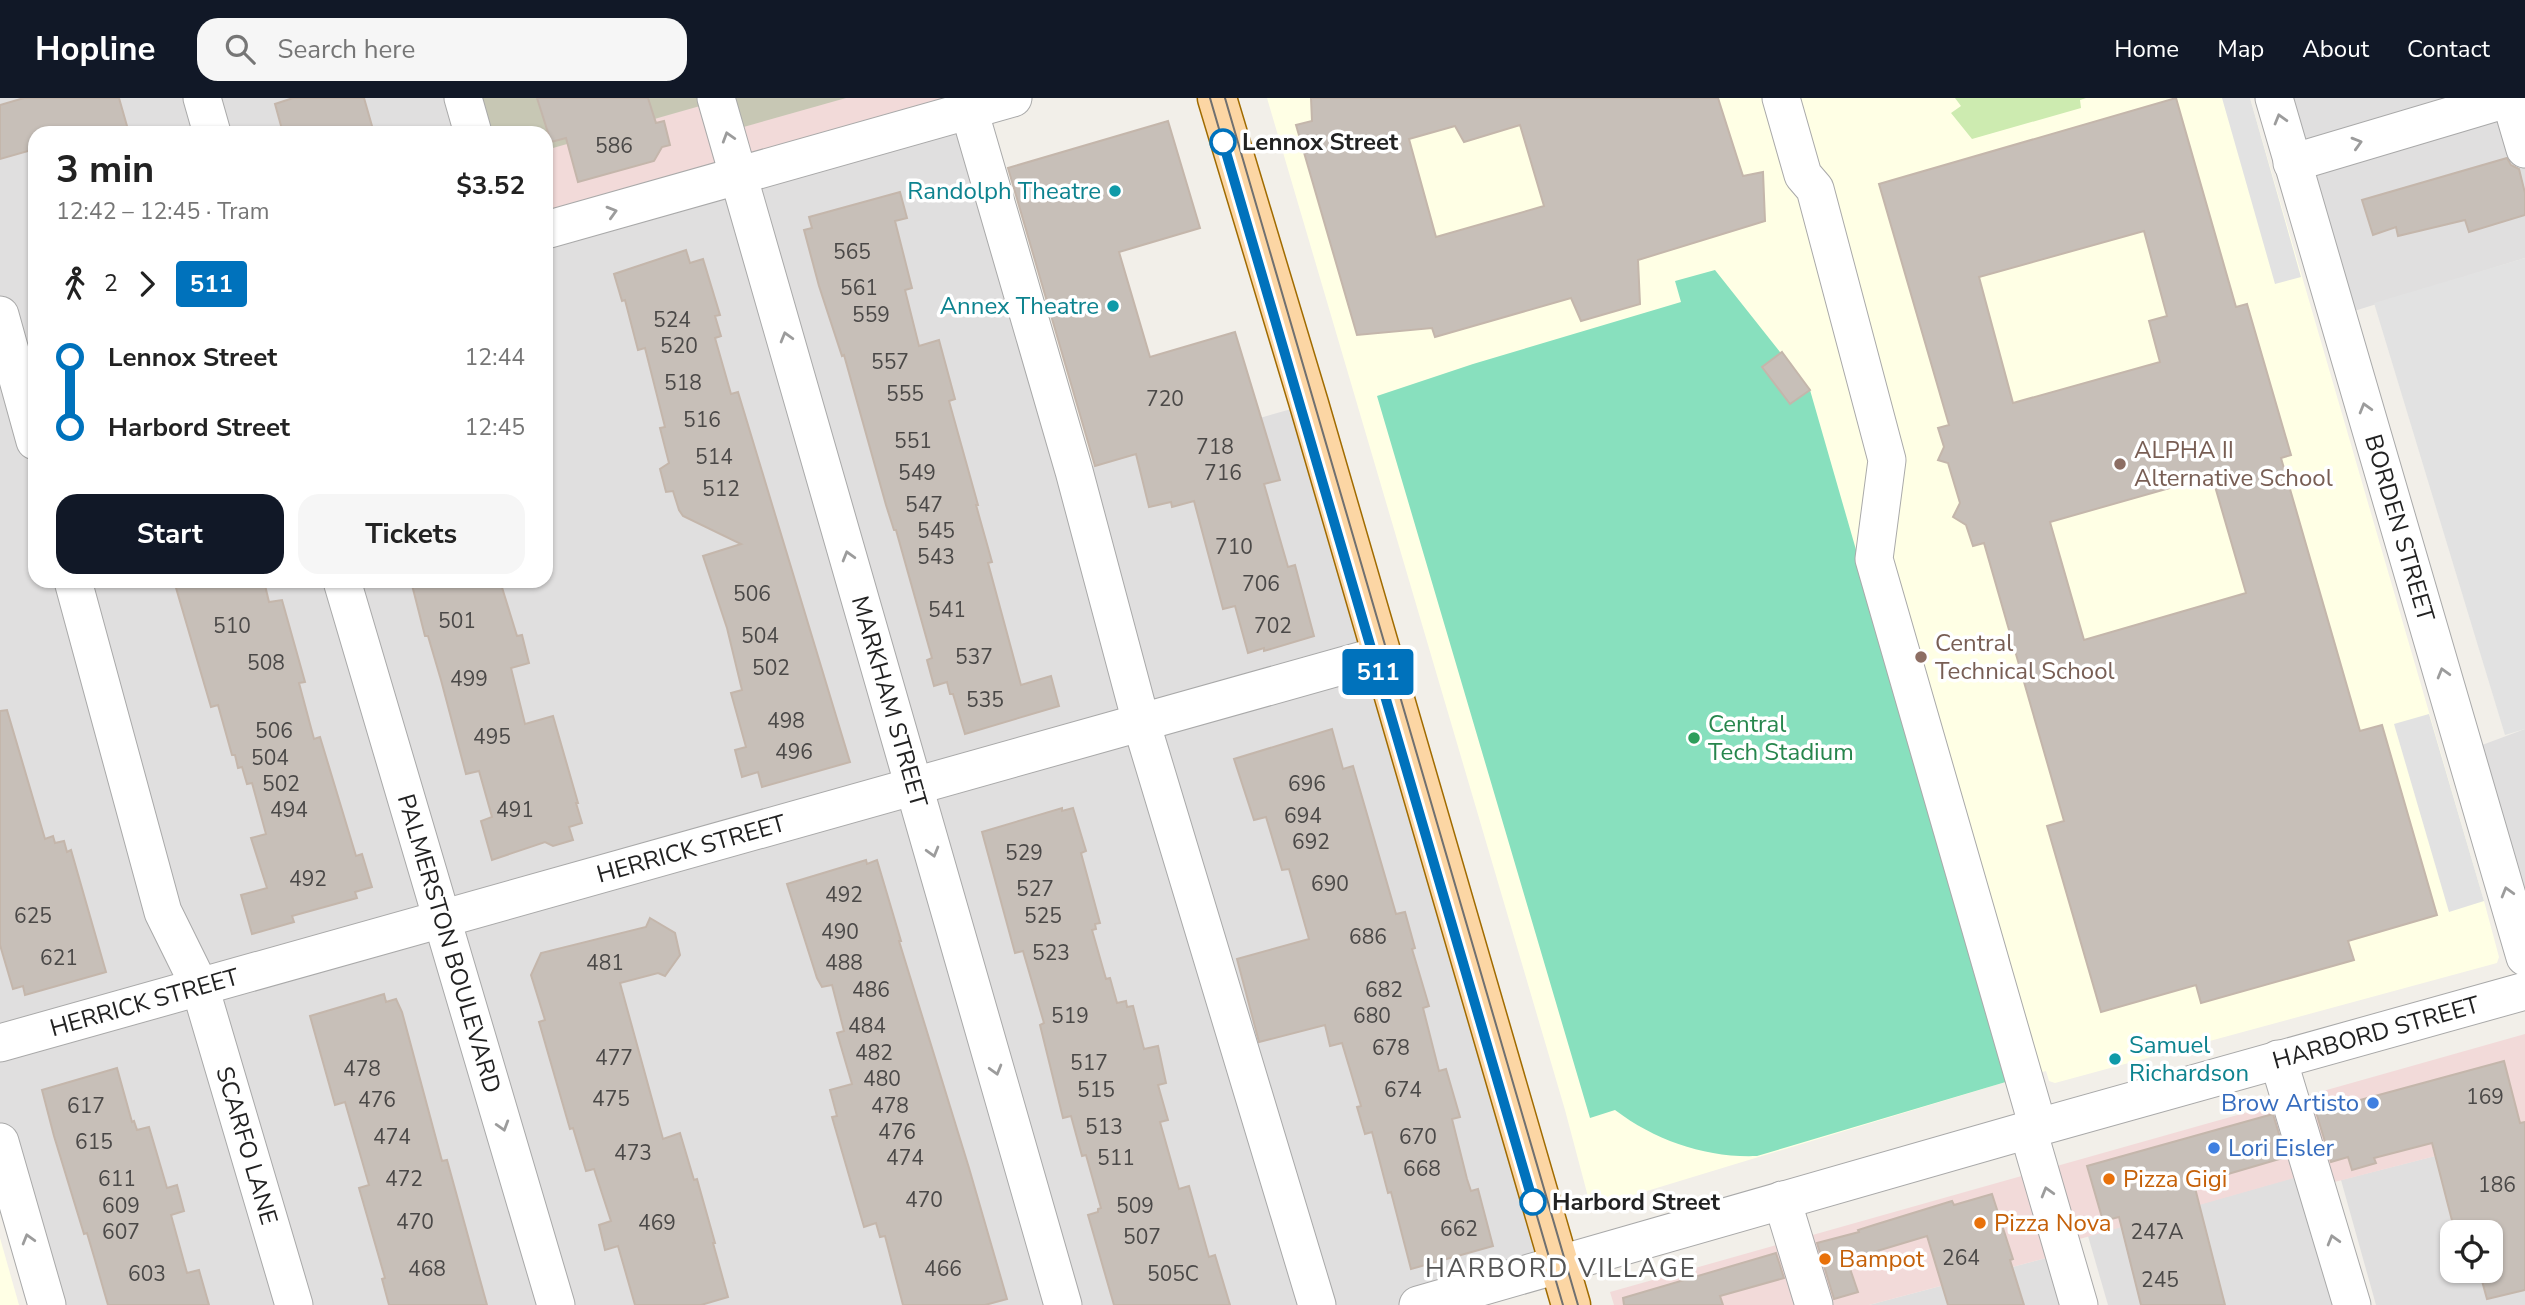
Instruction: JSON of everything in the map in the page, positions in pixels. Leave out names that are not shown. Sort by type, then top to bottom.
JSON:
[{"type":"main road","points":[[1217,98],[1571,1305]]},
{"type":"street","points":[[202,98],[210,126]]},
{"type":"street","points":[[463,98],[471,126]]},
{"type":"street","name":"MARKHAM STREET","points":[[716,98],[1063,1305]]},
{"type":"street","points":[[553,228],[1013,98]]},
{"type":"street","points":[[1781,98],[1802,175],[1815,189],[1887,460],[1874,559],[2033,1128],[2079,1305]]},
{"type":"street","name":"BORDEN STREET","points":[[2274,98],[2525,957]]},
{"type":"street","points":[[2292,163],[2510,98],[2525,149]]},
{"type":"street","points":[[969,110],[1074,471],[1141,722],[1317,1305]]},
{"type":"street","points":[[0,315],[28,416]]},
{"type":"street","name":"SCARFO LANE","points":[[75,588],[163,912],[200,987],[294,1305]]},
{"type":"street","name":"PALMERSTON BOULEVARD","points":[[344,588],[556,1305]]},
{"type":"street","name":"HERRICK STREET","points":[[0,1043],[1381,655]]},
{"type":"street","name":"HARBORD STREET","points":[[1418,1305],[2033,1128],[2525,991]]},
{"type":"street","points":[[2278,1059],[2352,1305]]},
{"type":"street","points":[[0,1142],[47,1305]]},
{"type":"street","points":[[1782,1200],[1814,1305]]},
{"type":"shaded area","points":[[0,98],[463,98],[471,126],[28,126],[28,588],[553,588],[553,228],[969,110],[1074,471],[1309,404],[1558,1265],[1418,1305],[47,1305],[0,1142]]},
{"type":"shaded area","points":[[463,98],[1013,98],[553,228],[553,126],[529,126]]},
{"type":"shaded area","points":[[469,98],[728,98],[553,148],[553,126],[477,126]]},
{"type":"shaded area","points":[[732,98],[846,98],[740,128]]},
{"type":"shaded area","name":"Central Technical School","points":[[1267,98],[2250,98],[2484,901],[2499,957],[2497,963],[2055,1083],[2049,1081],[2046,1071],[2009,1081],[1591,1208],[1565,1110]]},
{"type":"shaded area","points":[[2222,98],[2250,98],[2301,277],[2275,284]]},
{"type":"shaded area","points":[[2274,98],[2525,98],[2525,258],[2338,316]]},
{"type":"shaded area","points":[[2525,258],[2525,729],[2505,735],[2374,303]]},
{"type":"shaded area","points":[[2429,714],[2484,901],[2449,912],[2394,724]]},
{"type":"shaded area","points":[[2525,729],[2525,899],[2466,751]]},
{"type":"shaded area","points":[[2525,1034],[2525,1133],[2319,1186],[2315,1172],[2048,1248],[2050,1257],[1869,1305],[1614,1305],[1610,1292]]},
{"type":"shaded area","points":[[2525,1133],[2525,1305],[2376,1305],[2341,1180]]},
{"type":"shaded area","points":[[2303,1175],[2339,1305],[2108,1305],[2088,1236]]},
{"type":"shaded area","points":[[0,1238],[19,1305],[0,1305]]},
{"type":"shaded area","points":[[2050,1257],[2063,1305],[1869,1305]]},
{"type":"green space","points":[[1955,98],[2086,98],[2080,100],[2081,108],[1972,139],[1951,113],[1961,106]]},
{"type":"green space","name":"Central Tech Stadium","points":[[1715,270],[1810,390],[2009,1081],[1757,1156],[1719,1154],[1682,1145],[1647,1131],[1615,1110],[1590,1118],[1377,396],[1473,364],[1681,302],[1675,281]]},
{"type":"building","points":[[24,98],[119,98],[127,126],[28,126],[28,151],[0,159],[0,105]]},
{"type":"building","points":[[293,98],[364,98],[372,126],[281,126],[275,104]]},
{"type":"building","points":[[537,98],[648,98],[656,123],[664,121],[670,145],[662,147],[654,161],[578,182],[566,138],[553,141],[553,126],[546,126]]},
{"type":"building","points":[[1311,98],[1718,98],[1743,176],[1763,172],[1765,221],[1638,260],[1640,304],[1581,321],[1571,298],[1435,337],[1432,328],[1357,335],[1296,125],[1312,121]],"holes":[[[1520,125],[1544,206],[1436,237],[1409,139],[1455,126],[1464,142]]]},
{"type":"building","points":[[2176,98],[2236,307],[2247,304],[2291,455],[2281,458],[2360,731],[2382,725],[2437,915],[2348,941],[2354,960],[2201,1003],[2196,985],[2101,1012],[2047,826],[2064,821],[1984,543],[1973,546],[1966,525],[1953,517],[1960,503],[1948,463],[1938,460],[1944,447],[1938,428],[1949,425],[1879,184]],"holes":[[[2144,231],[2167,316],[2149,321],[2160,362],[2013,403],[1979,277]],[[2212,476],[2246,593],[2084,640],[2050,522]]]},
{"type":"building","points":[[1168,121],[1200,228],[1119,252],[1150,357],[1235,332],[1280,480],[1264,484],[1288,567],[1295,565],[1314,636],[1264,651],[1264,648],[1248,653],[1235,606],[1223,609],[1194,501],[1172,507],[1171,502],[1149,507],[1136,454],[1095,466],[1008,168]]},
{"type":"building","points":[[2507,158],[2511,165],[2519,169],[2525,193],[2525,215],[2469,232],[2465,220],[2398,236],[2396,227],[2373,235],[2362,200]]},
{"type":"building","points":[[900,192],[907,218],[895,221],[912,288],[905,290],[919,346],[939,340],[955,399],[949,401],[978,505],[992,562],[988,563],[1021,685],[1051,676],[1059,706],[965,734],[947,682],[934,686],[927,660],[932,658],[896,530],[886,505],[844,355],[842,356],[819,286],[804,230],[812,228],[809,217]]},
{"type":"building","points":[[686,250],[690,263],[703,259],[720,315],[715,316],[721,336],[715,338],[731,394],[738,392],[850,762],[762,787],[758,772],[742,777],[735,750],[746,747],[731,693],[742,690],[727,628],[703,556],[741,544],[683,516],[673,491],[666,492],[660,469],[669,463],[660,428],[665,427],[645,348],[638,350],[625,300],[622,301],[614,274]]},
{"type":"building","points":[[1782,352],[1810,390],[1790,404],[1762,367]]},
{"type":"building","points":[[176,588],[266,588],[269,602],[282,600],[305,682],[299,683],[314,739],[320,737],[356,856],[362,854],[372,887],[355,892],[357,898],[292,916],[294,922],[252,934],[241,895],[267,888],[251,838],[266,834],[252,783],[247,784],[242,767],[238,768],[235,755],[232,755],[218,705],[211,707]]},
{"type":"building","points":[[413,588],[502,588],[517,636],[522,635],[529,663],[511,668],[525,724],[553,716],[578,803],[582,823],[569,827],[573,840],[553,846],[545,842],[492,860],[481,821],[492,817],[479,771],[466,774],[428,636],[425,636]]},
{"type":"building","points":[[7,710],[45,839],[53,836],[55,843],[64,841],[67,852],[71,850],[106,972],[25,995],[23,986],[13,989],[0,945],[0,711]]},
{"type":"building","points":[[1332,729],[1343,769],[1353,766],[1396,914],[1405,912],[1415,948],[1412,949],[1429,1006],[1423,1008],[1439,1071],[1446,1069],[1460,1117],[1452,1119],[1467,1179],[1471,1191],[1478,1189],[1493,1246],[1411,1269],[1372,1132],[1365,1134],[1357,1107],[1361,1106],[1342,1043],[1330,1046],[1325,1025],[1259,1042],[1237,959],[1309,939],[1289,869],[1282,870],[1266,817],[1254,820],[1234,759]]},
{"type":"building","points":[[1062,808],[1062,811],[1073,808],[1086,851],[1081,853],[1100,923],[1095,924],[1096,929],[1092,930],[1106,979],[1110,978],[1117,1003],[1126,1001],[1127,1007],[1133,1006],[1144,1049],[1158,1046],[1166,1083],[1158,1085],[1168,1120],[1160,1122],[1179,1189],[1189,1186],[1209,1257],[1215,1255],[1230,1305],[1114,1305],[1088,1215],[1101,1208],[1086,1155],[1082,1156],[1071,1116],[1063,1118],[1040,1025],[1044,1023],[1023,951],[1015,953],[982,832]]},
{"type":"building","points":[[866,860],[867,864],[877,860],[1007,1299],[985,1305],[903,1305],[885,1236],[880,1237],[876,1223],[864,1227],[832,1117],[837,1116],[830,1090],[852,1084],[837,1033],[844,1031],[832,985],[822,987],[817,978],[787,884]]},
{"type":"building","points":[[650,918],[675,933],[680,955],[665,976],[658,973],[620,983],[663,1139],[680,1133],[694,1180],[697,1179],[715,1243],[728,1297],[701,1305],[635,1305],[618,1246],[605,1250],[599,1225],[611,1221],[594,1169],[586,1171],[573,1128],[570,1129],[539,1022],[545,1020],[531,975],[541,953],[646,927]]},
{"type":"building","points":[[384,994],[386,1002],[396,999],[402,1012],[442,1161],[447,1160],[487,1305],[389,1305],[382,1279],[385,1278],[359,1188],[369,1185],[345,1102],[335,1105],[310,1016]]},
{"type":"building","points":[[2504,1061],[2520,1123],[2525,1122],[2525,1290],[2487,1299],[2483,1283],[2503,1283],[2503,1220],[2452,1220],[2432,1143],[2374,1158],[2376,1163],[2352,1170],[2348,1157],[2331,1162],[2316,1112]]},
{"type":"building","points":[[117,1068],[132,1122],[134,1121],[137,1130],[149,1127],[167,1188],[177,1185],[184,1211],[171,1215],[187,1273],[199,1270],[209,1305],[108,1305],[87,1233],[84,1234],[42,1090]]},
{"type":"building","points":[[2273,1114],[2286,1157],[2194,1184],[2225,1305],[2141,1305],[2119,1217],[2103,1221],[2087,1166]]},
{"type":"building","points":[[1992,1194],[2013,1259],[2010,1260],[2024,1305],[1948,1305],[1927,1236],[1847,1260],[1858,1292],[1834,1299],[1817,1243],[1952,1201],[1954,1205]]},
{"type":"building","points":[[1776,1253],[1784,1278],[1720,1296],[1723,1305],[1624,1305],[1623,1298]]},
{"type":"tram line","points":[[1210,98],[1563,1305]]},
{"type":"tram line","points":[[1225,98],[1578,1305]]},
{"type":"tram line","name":"511","points":[[1223,142],[1533,1202]]},
{"type":"place","name":"Lennox Street","points":[[1223,142]]},
{"type":"place","name":"Randolph Theatre","points":[[1115,191]]},
{"type":"place","name":"Annex Theatre","points":[[1113,306]]},
{"type":"place","name":"ALPHA II Alternative School","points":[[2120,464]]},
{"type":"place","name":"Central Technical School","points":[[1921,657]]},
{"type":"place","name":"Central Tech Stadium","points":[[1694,738]]},
{"type":"place","name":"Samuel Richardson","points":[[2115,1059]]},
{"type":"place","name":"Brow Artisto","points":[[2373,1103]]},
{"type":"place","name":"Lori Eisler","points":[[2214,1148]]},
{"type":"place","name":"Pizza Gigi","points":[[2109,1179]]},
{"type":"place","name":"Harbord Street","points":[[1533,1202]]},
{"type":"place","name":"Pizza Nova","points":[[1980,1223]]},
{"type":"place","name":"Bampot","points":[[1825,1259]]},
{"type":"district","name":"HARBORD VILLAGE","points":[[1561,1268]]}]
